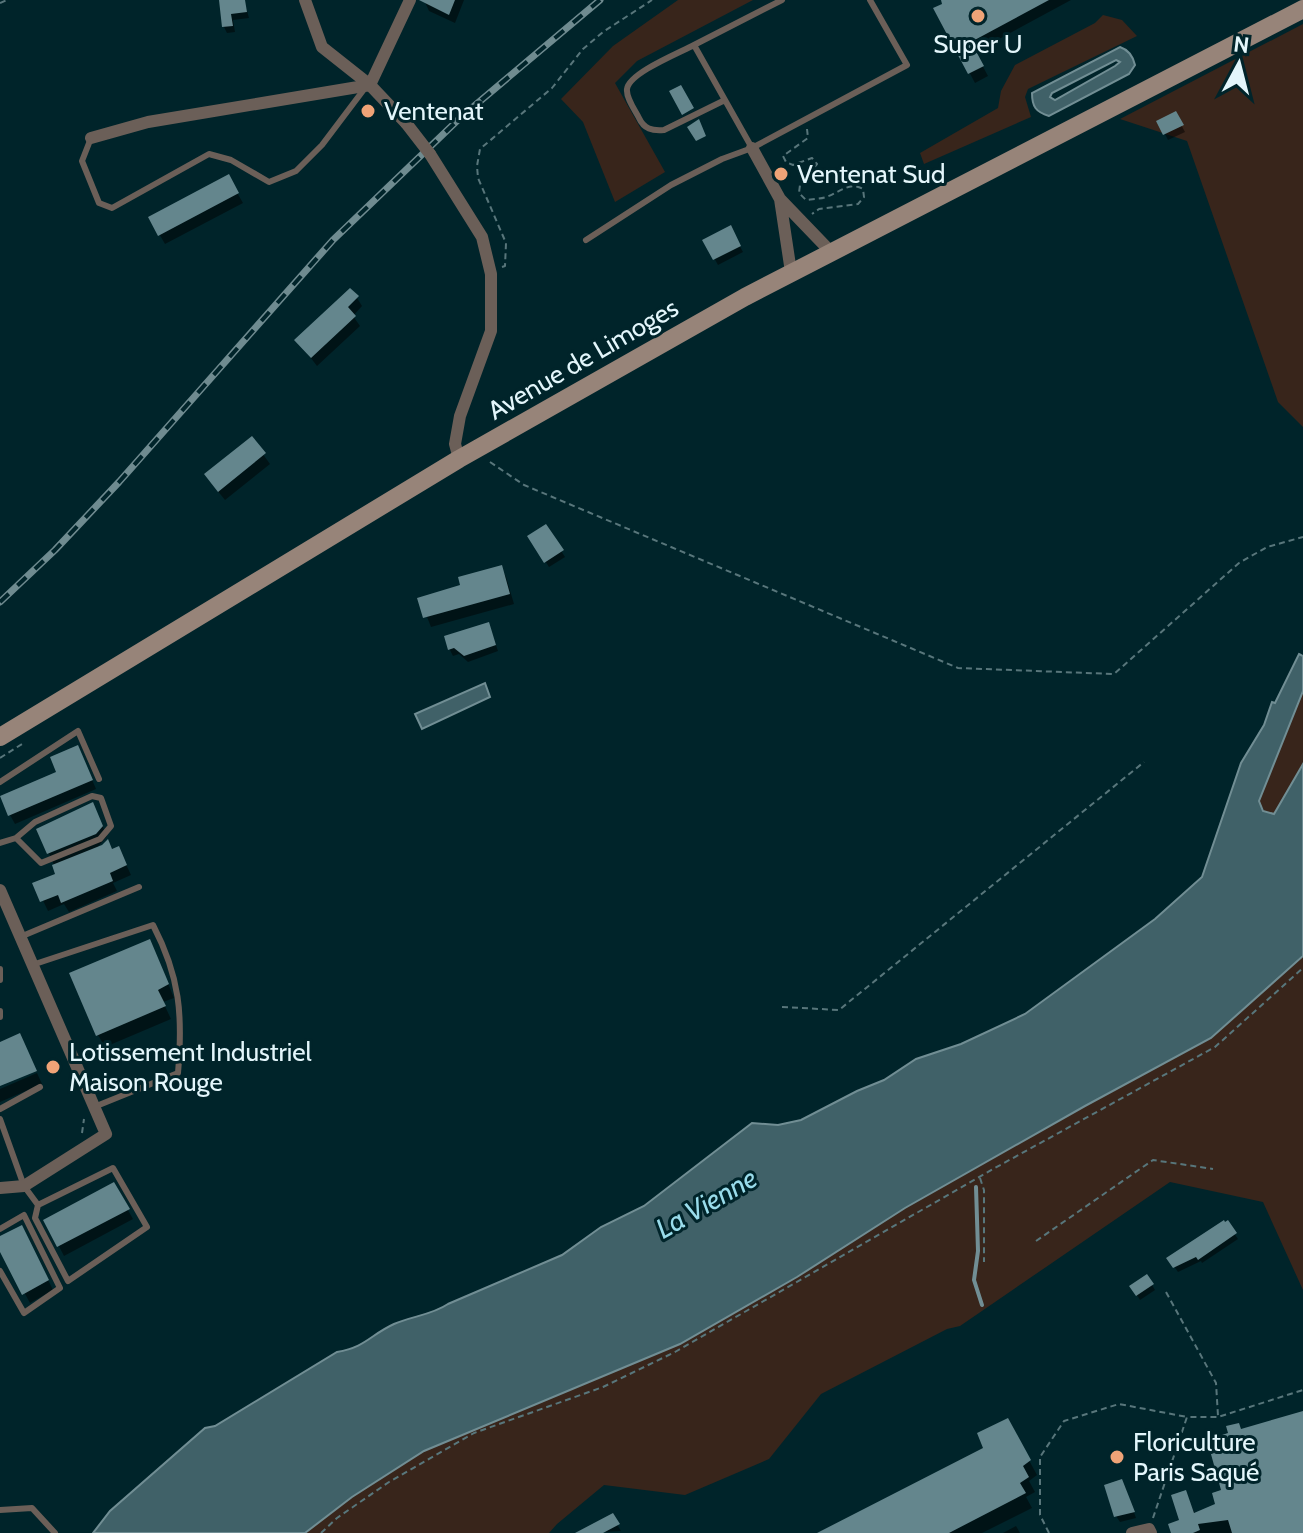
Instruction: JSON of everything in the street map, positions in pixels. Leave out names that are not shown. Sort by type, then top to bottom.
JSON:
[{"type":"main road","name":"Avenue de Limoges","points":[[0,737],[459,459],[791,272],[912,213],[1303,9]]},
{"type":"street","points":[[305,0],[322,47],[369,85],[406,123],[430,154],[482,237],[491,274],[491,331],[460,416],[455,444],[459,459]]},
{"type":"street","points":[[369,85],[410,0]]},
{"type":"street","points":[[91,138],[148,122],[369,85]]},
{"type":"street","points":[[752,148],[780,199],[830,251]]},
{"type":"street","points":[[780,199],[791,272]]},
{"type":"street","points":[[0,890],[106,1134],[24,1186],[0,1188]]},
{"type":"street","points":[[1132,1533],[1150,1531]]},
{"type":"lane","points":[[725,100],[664,130],[654,131],[641,124],[627,94],[627,86],[634,76],[782,0]]},
{"type":"lane","points":[[586,240],[671,185],[722,159],[752,148],[907,65],[870,0]]},
{"type":"lane","points":[[694,45],[752,148]]},
{"type":"lane","points":[[91,138],[82,161],[99,203],[112,208],[209,154],[231,160],[269,182],[296,171],[322,145],[369,85]]},
{"type":"lane","points":[[0,782],[78,731],[99,779]]},
{"type":"lane","points":[[0,843],[16,838],[35,822],[92,796],[101,798],[111,826],[100,839],[41,863],[16,838]]},
{"type":"lane","points":[[20,937],[139,887]]},
{"type":"lane","points":[[32,965],[153,925],[164,947],[176,984],[182,1025],[178,1073],[94,1107]]},
{"type":"lane","points":[[0,969],[0,980]]},
{"type":"lane","points":[[0,1109],[40,1087]]},
{"type":"lane","points":[[0,1119],[24,1186],[38,1205],[35,1218],[68,1281],[147,1227],[113,1168],[38,1205]]},
{"type":"lane","points":[[0,1229],[24,1215],[60,1288],[24,1313],[0,1271]]},
{"type":"lane","points":[[0,1510],[32,1508],[55,1533]]},
{"type":"path","points":[[0,3],[7,0]]},
{"type":"path","points":[[491,274],[505,266],[506,243],[478,178],[480,149],[552,88],[583,49],[652,0]]},
{"type":"path","points":[[806,128],[808,138],[783,156],[786,162],[793,165],[806,158],[812,158],[817,164],[800,185],[799,193],[806,200],[824,198],[857,186],[863,189],[864,197],[858,204],[819,209],[806,218]]},
{"type":"path","points":[[482,457],[524,485],[958,668],[1114,674],[1239,563],[1267,547],[1303,537]]},
{"type":"path","points":[[782,1007],[839,1010],[1144,762]]},
{"type":"path","points":[[321,1533],[389,1482],[474,1433],[603,1387],[675,1352],[1215,1047],[1303,968]]},
{"type":"path","points":[[81,1136],[84,1119]]},
{"type":"path","points":[[1036,1241],[1153,1160],[1213,1169]]},
{"type":"path","points":[[980,1177],[984,1190],[984,1262]]},
{"type":"path","points":[[1166,1292],[1216,1383],[1218,1417]]},
{"type":"path","points":[[1049,1533],[1040,1515],[1040,1457],[1064,1421],[1119,1404],[1187,1417],[1218,1417],[1303,1390]]},
{"type":"path","points":[[1150,1531],[1187,1417]]},
{"type":"shaded area","points":[[678,0],[753,0],[637,61],[615,83],[665,172],[615,202],[583,122],[561,99],[613,46]]},
{"type":"shaded area","points":[[1103,15],[1122,20],[1137,36],[1028,89],[1025,97],[1031,117],[924,164],[920,153],[998,108],[1001,91],[1015,65],[1095,23]]},
{"type":"shaded area","points":[[1303,24],[1303,427],[1278,402],[1187,141],[1120,119]]},
{"type":"shaded area","points":[[1303,691],[1303,764],[1279,808],[1274,814],[1265,813],[1259,801]]},
{"type":"shaded area","points":[[1303,956],[1303,1290],[1263,1202],[1170,1182],[960,1326],[947,1329],[821,1394],[769,1459],[685,1495],[604,1485],[549,1533],[278,1533],[310,1503],[424,1451],[680,1344],[797,1277],[905,1208],[1211,1038]]},
{"type":"water","points":[[1120,47],[1132,56],[1135,65],[1129,74],[1049,116],[1036,108],[1032,93]],"holes":[[[1116,60],[1120,62],[1055,100],[1050,97],[1052,93]]]},
{"type":"water","name":"La Vienne","points":[[1299,654],[1303,656],[1303,691],[1259,801],[1263,811],[1274,814],[1303,764],[1303,956],[1211,1038],[905,1208],[797,1277],[680,1344],[424,1451],[352,1497],[305,1533],[93,1533],[110,1511],[205,1428],[215,1426],[337,1352],[361,1344],[394,1324],[435,1311],[562,1255],[601,1227],[644,1206],[752,1123],[778,1125],[801,1120],[884,1080],[916,1059],[961,1044],[1025,1014],[1155,919],[1202,877],[1241,763],[1264,725],[1272,702],[1275,703]]},
{"type":"water","points":[[485,683],[490,697],[422,729],[415,714]]},
{"type":"building","points":[[219,0],[245,0],[247,12],[231,14],[233,26],[222,27]]},
{"type":"building","points":[[419,0],[455,0],[449,15]]},
{"type":"building","name":"Super U","points":[[941,0],[1049,0],[971,42],[984,66],[968,74],[933,8],[942,4]]},
{"type":"building","points":[[681,85],[694,108],[682,115],[669,91]]},
{"type":"building","points":[[1176,111],[1184,125],[1163,135],[1156,121]]},
{"type":"building","points":[[699,119],[706,136],[696,141],[687,127]]},
{"type":"building","points":[[229,174],[239,193],[158,236],[148,217]]},
{"type":"building","points":[[731,225],[741,246],[713,260],[702,240]]},
{"type":"building","points":[[350,288],[359,296],[348,307],[356,316],[311,358],[294,340]]},
{"type":"building","points":[[252,436],[266,453],[218,492],[204,474]]},
{"type":"building","points":[[546,524],[564,550],[544,563],[527,536]]},
{"type":"building","points":[[502,565],[510,594],[423,618],[417,598],[460,585],[458,577]]},
{"type":"building","points":[[489,622],[496,645],[464,656],[454,648],[448,650],[444,636]]},
{"type":"building","points":[[78,745],[93,780],[8,816],[0,796],[56,772],[50,757]]},
{"type":"building","points":[[93,802],[103,826],[96,834],[47,854],[36,829]]},
{"type":"building","points":[[108,839],[112,849],[119,846],[127,865],[110,873],[113,881],[61,903],[58,895],[40,902],[32,883],[55,874],[52,865],[102,845]]},
{"type":"building","points":[[150,939],[169,984],[158,990],[166,1006],[96,1036],[69,973]]},
{"type":"building","points":[[20,1033],[37,1071],[0,1086],[0,1042]]},
{"type":"building","points":[[114,1182],[130,1209],[57,1247],[43,1220]]},
{"type":"building","points":[[1228,1220],[1237,1233],[1198,1260],[1196,1257],[1173,1268],[1166,1258]]},
{"type":"building","points":[[22,1225],[49,1280],[22,1295],[0,1252],[0,1236]]},
{"type":"building","points":[[1147,1274],[1154,1284],[1136,1296],[1129,1286]]},
{"type":"building","points":[[1303,1411],[1303,1533],[1232,1533],[1228,1520],[1198,1524],[1200,1530],[1193,1533],[1171,1533],[1168,1524],[1179,1520],[1171,1495],[1186,1490],[1194,1513],[1215,1504],[1212,1493],[1221,1490],[1207,1440],[1228,1433],[1226,1426],[1239,1423],[1241,1429]]},
{"type":"building","points":[[1008,1418],[1031,1460],[1023,1466],[1029,1477],[1020,1483],[1026,1493],[949,1533],[817,1533],[983,1448],[977,1433]]},
{"type":"building","points":[[1122,1479],[1135,1512],[1114,1517],[1104,1485]]},
{"type":"building","points":[[613,1513],[620,1524],[603,1533],[575,1533]]},
{"type":"waterway","points":[[976,1187],[978,1251],[974,1280],[982,1305]]},
{"type":"railway","points":[[0,602],[55,550],[119,482],[333,240],[460,118],[600,0]]},
{"type":"place","name":"Super U","points":[[978,16]]},
{"type":"place","name":"Ventenat","points":[[368,111]]},
{"type":"place","name":"Ventenat Sud","points":[[781,174]]},
{"type":"place","name":"Lotissement Industriel Maison Rouge","points":[[53,1067]]},
{"type":"place","name":"Floriculture Paris Saqué","points":[[1117,1457]]}]
